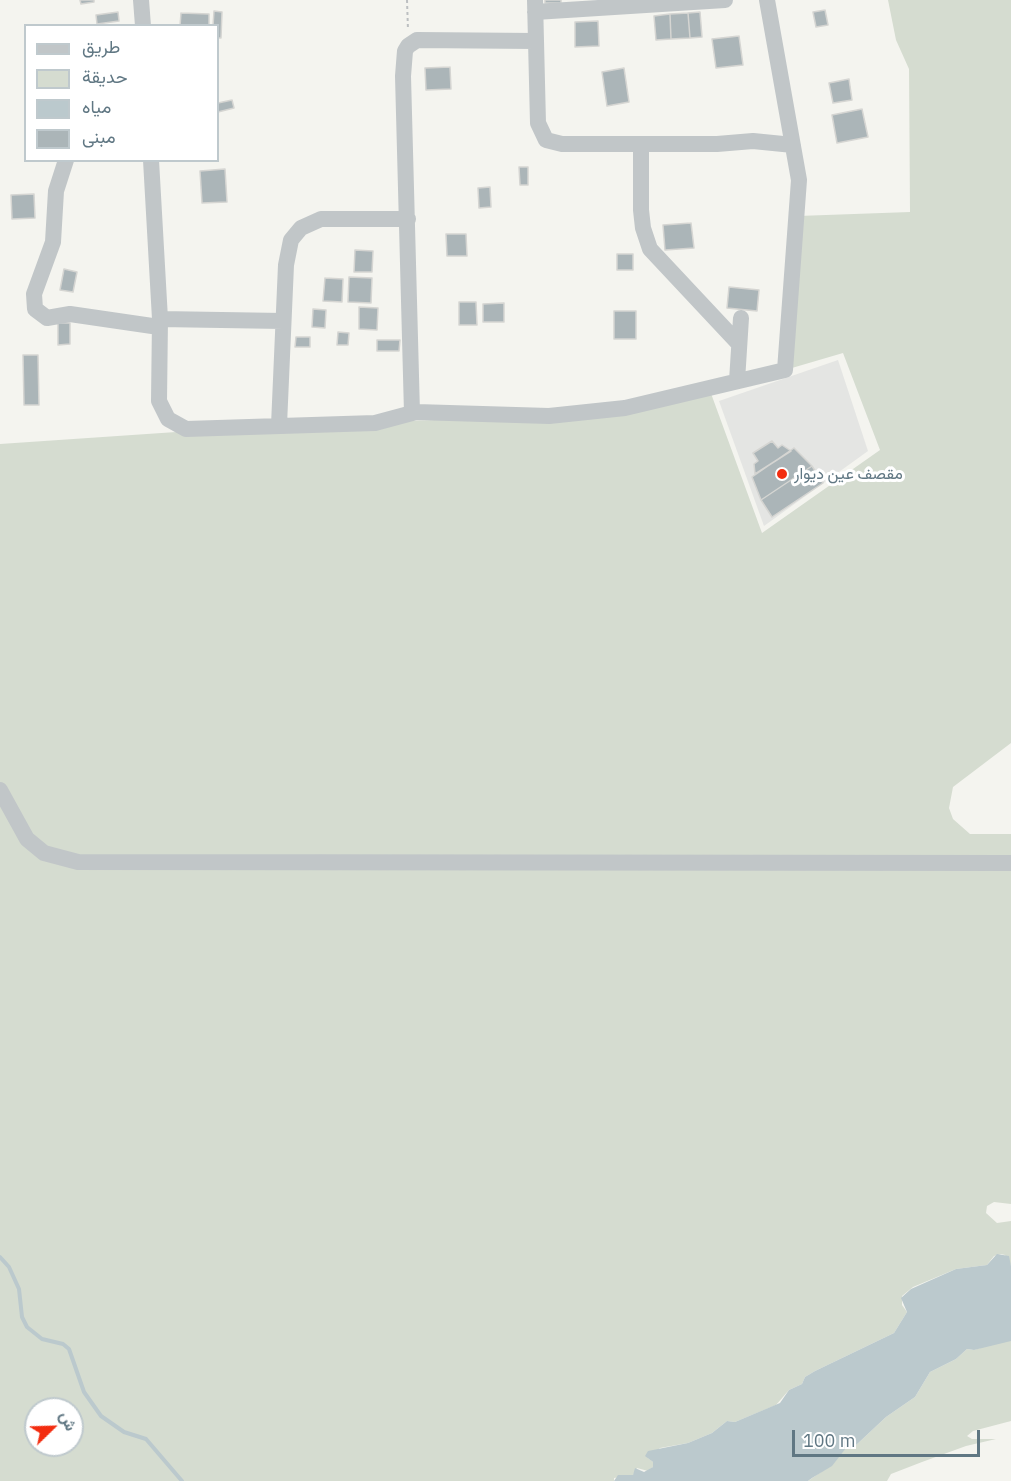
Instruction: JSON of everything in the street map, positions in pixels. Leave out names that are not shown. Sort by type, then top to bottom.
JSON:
[{"type":"street","points":[[141,0],[143,24]]},
{"type":"street","points":[[725,0],[535,6],[538,123],[542,136],[562,144],[753,141],[793,145]]},
{"type":"street","points":[[151,162],[160,323],[159,401],[164,413],[172,423],[186,429],[201,431],[279,425],[375,423],[412,413],[549,416],[625,408],[785,370],[799,195],[793,145],[767,0]]},
{"type":"street","points":[[412,413],[403,76],[408,46],[424,40],[535,41]]},
{"type":"street","points":[[641,144],[641,210],[643,228],[650,249],[739,344]]},
{"type":"street","points":[[65,162],[56,191],[53,242],[34,294],[35,309],[47,318],[70,314],[160,323],[283,321]]},
{"type":"street","points":[[279,425],[287,255],[291,240],[301,228],[327,218],[408,219]]},
{"type":"street","points":[[737,381],[741,318]]},
{"type":"street","points":[[0,790],[27,839],[44,853],[78,862],[1011,862]]},
{"type":"path","points":[[406,0],[408,46]]},
{"type":"shaded area","points":[[838,360],[868,451],[764,526],[719,401]]},
{"type":"green space","points":[[888,0],[1011,0],[1011,743],[953,787],[949,808],[953,819],[970,834],[1011,834],[1011,1204],[994,1202],[987,1206],[986,1213],[997,1223],[1011,1221],[1011,1266],[1005,1255],[1001,1254],[994,1256],[987,1265],[956,1269],[913,1287],[902,1296],[902,1305],[907,1312],[894,1333],[805,1377],[802,1384],[789,1390],[776,1405],[735,1422],[727,1421],[712,1433],[688,1443],[660,1448],[648,1458],[653,1462],[653,1467],[648,1471],[637,1468],[633,1475],[614,1478],[614,1481],[0,1481],[0,444],[279,425],[528,417],[709,388],[762,533],[880,450],[843,353],[785,370],[798,216],[910,212],[909,69],[896,40]]},
{"type":"green space","points":[[1005,1340],[1011,1341],[1011,1421],[973,1431],[967,1436],[972,1439],[996,1439],[966,1446],[922,1462],[891,1474],[887,1481],[808,1481],[846,1448],[854,1447],[886,1417],[915,1397],[930,1372],[956,1359],[967,1349],[974,1350]]},
{"type":"water","points":[[997,1254],[1009,1256],[1011,1266],[1011,1341],[974,1350],[967,1349],[956,1359],[930,1372],[915,1397],[886,1417],[854,1447],[846,1448],[832,1466],[808,1481],[614,1481],[618,1475],[633,1475],[635,1468],[644,1472],[653,1467],[653,1462],[645,1456],[648,1451],[688,1443],[712,1433],[727,1421],[735,1422],[780,1403],[789,1390],[802,1384],[805,1377],[894,1333],[907,1312],[901,1298],[911,1289],[956,1269],[987,1265]]},
{"type":"building","points":[[80,0],[94,0],[94,2],[81,4]]},
{"type":"building","points":[[545,0],[561,0],[561,3],[545,3]]},
{"type":"building","points":[[825,10],[828,25],[816,27],[813,12]]},
{"type":"building","points":[[214,11],[222,12],[221,38],[219,38],[219,24],[213,24]]},
{"type":"building","points":[[118,12],[119,21],[97,24],[96,15]]},
{"type":"building","points":[[700,12],[702,37],[690,38],[688,13]]},
{"type":"building","points":[[181,13],[209,14],[209,24],[180,24]]},
{"type":"building","points":[[688,13],[690,38],[671,39],[670,14]]},
{"type":"building","points":[[670,14],[671,39],[656,40],[654,16]]},
{"type":"building","points":[[598,21],[599,46],[575,47],[575,22]]},
{"type":"building","points":[[739,36],[743,65],[716,68],[712,39]]},
{"type":"building","points":[[450,67],[451,89],[426,90],[425,68]]},
{"type":"building","points":[[624,68],[629,102],[607,106],[602,72]]},
{"type":"building","points":[[849,79],[852,100],[833,103],[829,83]]},
{"type":"building","points":[[232,100],[234,108],[219,112],[219,103]]},
{"type":"building","points":[[862,109],[868,137],[837,143],[832,115]]},
{"type":"building","points":[[519,167],[528,167],[528,185],[520,185]]},
{"type":"building","points":[[225,169],[227,202],[202,203],[200,171]]},
{"type":"building","points":[[490,187],[491,207],[479,208],[478,188]]},
{"type":"building","points":[[34,194],[35,218],[12,219],[11,195]]},
{"type":"building","points":[[691,223],[694,248],[665,250],[663,225]]},
{"type":"building","points":[[446,234],[466,234],[467,256],[447,256]]},
{"type":"building","points":[[355,250],[373,251],[372,272],[354,272]]},
{"type":"building","points":[[617,254],[633,254],[633,270],[617,270]]},
{"type":"building","points":[[64,269],[77,272],[73,292],[60,290]]},
{"type":"building","points":[[349,277],[372,278],[371,303],[348,302]]},
{"type":"building","points":[[325,278],[343,279],[342,302],[323,301]]},
{"type":"building","points":[[729,287],[759,290],[757,311],[727,308]]},
{"type":"building","points":[[459,302],[476,302],[477,325],[459,325]]},
{"type":"building","points":[[504,303],[504,322],[483,322],[483,304]]},
{"type":"building","points":[[359,307],[378,308],[377,330],[359,329]]},
{"type":"building","points":[[313,309],[326,310],[325,328],[312,327]]},
{"type":"building","points":[[614,311],[636,311],[636,339],[614,339]]},
{"type":"building","points":[[58,323],[70,323],[70,344],[58,345]]},
{"type":"building","points":[[338,332],[349,333],[348,345],[337,345]]},
{"type":"building","points":[[296,337],[310,337],[310,347],[295,347]]},
{"type":"building","points":[[377,340],[400,340],[399,351],[377,351]]},
{"type":"building","points":[[23,355],[38,355],[39,405],[24,405]]},
{"type":"building","points":[[772,441],[778,448],[782,445],[791,451],[755,474],[754,464],[758,461],[753,453]]},
{"type":"building","points":[[794,448],[812,466],[761,500],[752,477]]},
{"type":"building","points":[[812,466],[823,483],[772,517],[761,500]]},
{"type":"waterway","points":[[0,1257],[9,1267],[19,1289],[22,1317],[27,1327],[42,1339],[63,1344],[69,1349],[84,1392],[101,1416],[124,1432],[146,1439],[182,1481]]},
{"type":"place","name":"مقصف عين ديوار","points":[[782,474]]}]
